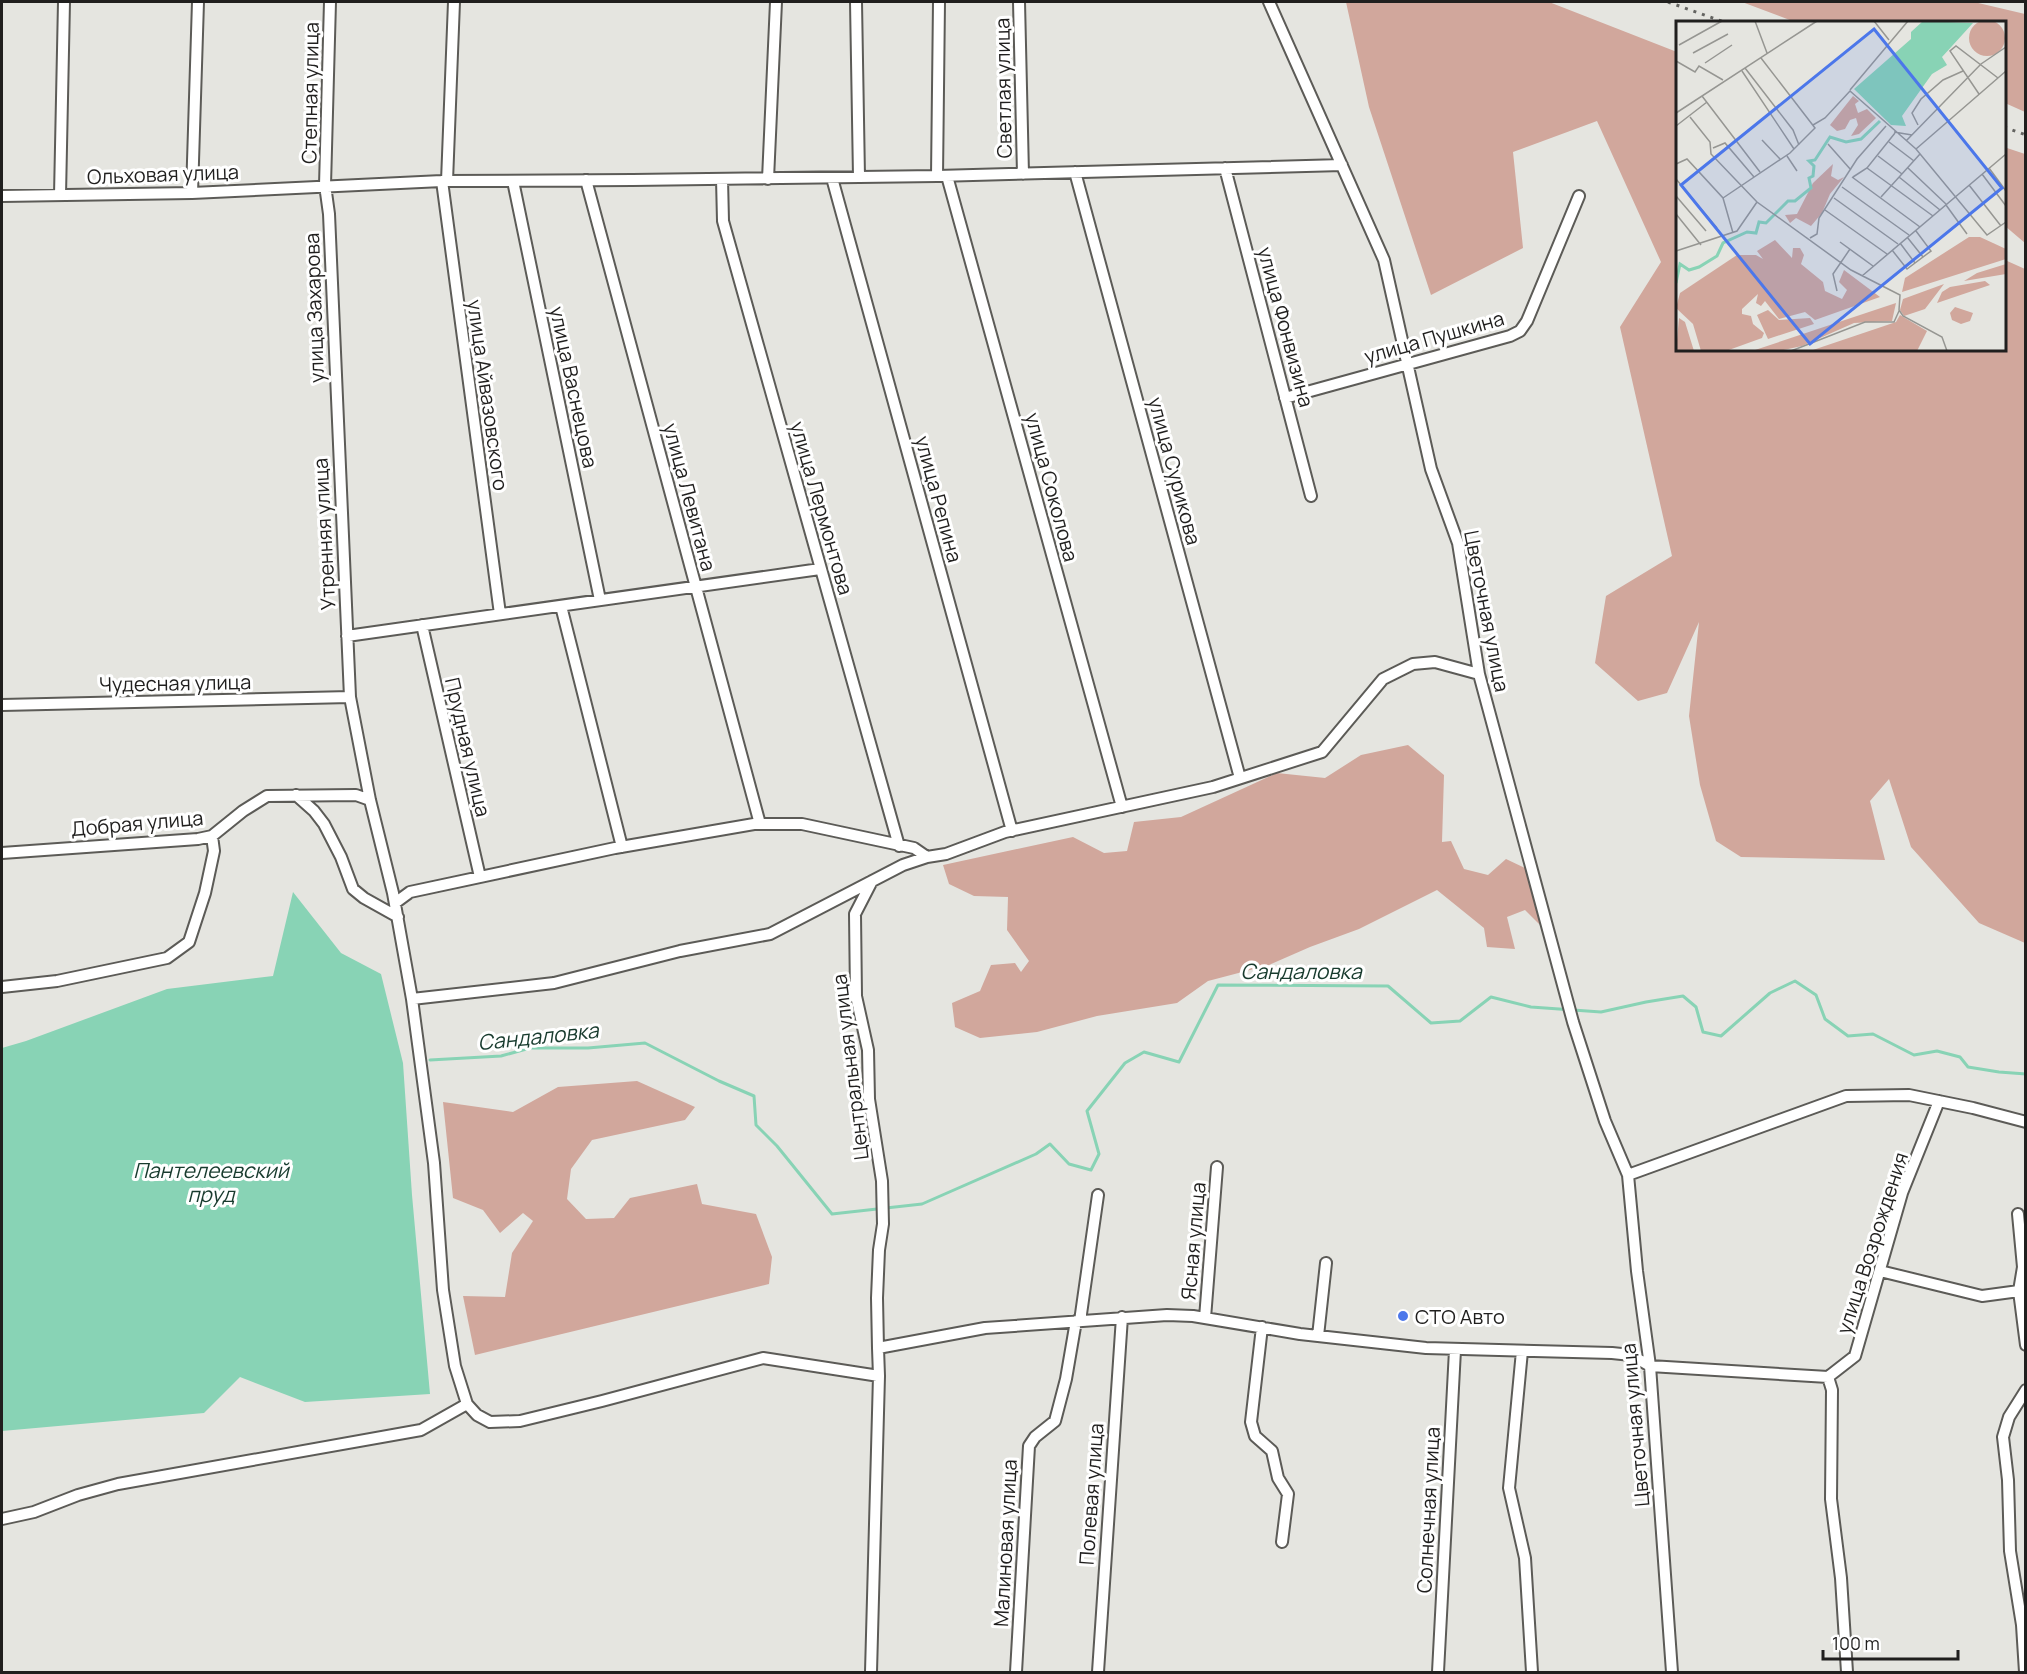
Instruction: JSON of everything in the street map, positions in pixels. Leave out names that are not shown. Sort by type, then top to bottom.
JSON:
[{"type":"street","points":[[60,195],[64,2]]},
{"type":"street","points":[[192,193],[198,2]]},
{"type":"street","name":"Степная улица","points":[[325,185],[330,2]]},
{"type":"street","name":"улица Айвазовского","points":[[454,2],[444,180],[500,614]]},
{"type":"street","points":[[768,179],[776,2]]},
{"type":"street","points":[[856,2],[858,177]]},
{"type":"street","name":"улица Соколова","points":[[939,2],[942,176],[1122,807]]},
{"type":"street","name":"Светлая улица","points":[[1020,2],[1023,174]]},
{"type":"street","name":"Цветочная улица","points":[[1269,2],[1384,260],[1431,469],[1458,543],[1479,674],[1573,1022],[1605,1121],[1628,1174],[1637,1271],[1650,1366],[1672,1672]]},
{"type":"street","name":"Ольховая улица","points":[[2,196],[192,193],[444,180],[832,178],[1342,165]]},
{"type":"street","name":"улица Фонвизина","points":[[1226,168],[1311,496]]},
{"type":"street","name":"улица Сурикова","points":[[1074,172],[1240,778]]},
{"type":"street","name":"улица Репина","points":[[832,178],[1012,831]]},
{"type":"street","name":"улица Лермонтова","points":[[722,179],[723,221],[899,846]]},
{"type":"street","name":"улица Васнецова","points":[[513,180],[600,600]]},
{"type":"street","name":"улица Левитана","points":[[586,180],[598,233],[760,824]]},
{"type":"street","name":"улица Захарова","points":[[325,185],[329,214],[337,430]]},
{"type":"street","name":"улица Пушкина","points":[[1286,398],[1510,336],[1520,331],[1527,321],[1579,196]]},
{"type":"street","name":"Утренняя улица","points":[[337,430],[350,697],[370,800],[398,917],[412,999],[434,1162],[443,1290],[455,1366],[467,1404]]},
{"type":"street","points":[[347,636],[820,569]]},
{"type":"street","points":[[561,606],[622,847]]},
{"type":"street","name":"Прудная улица","points":[[422,625],[480,877]]},
{"type":"street","points":[[412,999],[554,983],[680,951],[770,934],[903,865],[927,857],[946,854],[1012,831],[1213,787],[1322,752],[1383,679],[1413,664],[1435,662],[1479,674]]},
{"type":"street","name":"Чудесная улица","points":[[2,705],[350,697]]},
{"type":"street","points":[[296,795],[314,811],[324,824],[341,857],[353,889],[370,902],[398,917]]},
{"type":"street","name":"Добрая улица","points":[[2,853],[198,839],[212,836],[243,811],[267,796],[356,795],[370,800]]},
{"type":"street","points":[[395,903],[410,892],[622,847],[760,824],[802,824],[914,848],[927,857]]},
{"type":"street","points":[[2,987],[57,981],[167,958],[189,942],[205,893],[214,851],[212,836]]},
{"type":"street","name":"Центральная улица","points":[[871,1672],[879,1376],[877,1298],[879,1250],[883,1224],[882,1181],[869,1099],[868,1050],[856,996],[855,914],[872,881]]},
{"type":"street","points":[[1628,1174],[1846,1096],[1909,1095],[1973,1108],[2025,1122]]},
{"type":"street","name":"улица Возрождения","points":[[1828,1377],[1855,1356],[1902,1193],[1939,1101]]},
{"type":"street","name":"Ясная улица","points":[[1205,1318],[1217,1167]]},
{"type":"street","name":"Малиновая улица","points":[[1016,1672],[1029,1446],[1035,1437],[1055,1421],[1078,1321],[1098,1195]]},
{"type":"street","points":[[2018,1214],[2023,1267],[2019,1291],[2025,1345]]},
{"type":"street","points":[[1318,1336],[1326,1263]]},
{"type":"street","points":[[1880,1271],[1982,1296],[2019,1291]]},
{"type":"street","points":[[878,1348],[986,1328],[1167,1315],[1205,1318],[1318,1336],[1455,1350],[1612,1353],[1631,1355],[1650,1366],[1828,1377],[1832,1390],[1831,1499],[1841,1578],[1847,1672]]},
{"type":"street","name":"Полевая улица","points":[[1098,1672],[1122,1317]]},
{"type":"street","points":[[1262,1327],[1251,1422],[1255,1436],[1272,1451],[1278,1478],[1288,1494],[1281,1542]]},
{"type":"street","name":"Солнечная улица","points":[[1438,1672],[1455,1350]]},
{"type":"street","points":[[1522,1351],[1509,1488],[1525,1558],[1532,1672]]},
{"type":"street","points":[[2,1519],[34,1512],[78,1495],[118,1484],[421,1430],[467,1404],[477,1415],[490,1422],[520,1420],[602,1401],[763,1358],[879,1376]]},
{"type":"street","points":[[2025,1390],[2009,1417],[2003,1437],[2008,1480],[2010,1551],[2022,1626],[2025,1672]]},
{"type":"shaded area","points":[[1346,2],[1549,2],[1676,52],[1676,351],[2006,351],[2006,260],[2025,269],[2025,943],[1979,923],[1911,847],[1889,779],[1870,801],[1885,860],[1741,857],[1716,841],[1700,785],[1689,716],[1699,622],[1667,693],[1638,701],[1595,663],[1606,596],[1672,556],[1620,327],[1661,262],[1597,121],[1513,152],[1523,248],[1431,295],[1369,107]]},
{"type":"shaded area","points":[[1742,2],[1974,2],[2025,14],[2025,112],[2006,103],[2006,21],[1792,21]]},
{"type":"shaded area","points":[[2006,148],[2025,154],[2025,243],[2006,227]]},
{"type":"shaded area","points":[[1408,745],[1444,775],[1442,842],[1451,841],[1464,869],[1488,875],[1506,859],[1531,871],[1542,927],[1525,910],[1507,917],[1515,949],[1487,947],[1484,928],[1437,890],[1359,929],[1269,965],[1208,981],[1177,1003],[1097,1016],[1037,1032],[980,1038],[955,1027],[952,1003],[980,991],[991,965],[1015,963],[1021,972],[1029,961],[1007,930],[1008,897],[974,896],[949,884],[943,865],[1073,837],[1104,853],[1127,851],[1134,822],[1181,817],[1277,773],[1325,778],[1361,755]]},
{"type":"shaded area","points":[[637,1081],[695,1107],[685,1120],[592,1140],[571,1169],[567,1199],[586,1219],[614,1218],[630,1198],[697,1184],[702,1204],[756,1214],[772,1257],[769,1284],[475,1355],[463,1296],[505,1297],[512,1253],[533,1221],[523,1213],[500,1233],[483,1210],[453,1198],[443,1102],[513,1112],[558,1087]]},
{"type":"water","name":"Пантелеевский пруд","points":[[293,892],[341,953],[381,974],[403,1063],[430,1394],[305,1402],[240,1377],[204,1413],[2,1431],[2,1048],[167,989],[273,976]]},
{"type":"waterway","name":"Сандаловка","points":[[430,1060],[501,1056],[530,1048],[588,1048],[645,1043],[719,1081],[754,1096],[756,1125],[777,1146],[832,1214],[922,1204],[1036,1154],[1050,1144],[1069,1164],[1091,1170],[1099,1154],[1087,1111],[1125,1063],[1144,1052],[1179,1062],[1218,985],[1388,986],[1431,1023],[1460,1021],[1491,997],[1531,1007],[1601,1012],[1683,996],[1696,1007],[1703,1032],[1721,1036],[1770,993],[1795,981],[1816,995],[1825,1019],[1848,1036],[1873,1034],[1914,1055],[1937,1051],[1960,1057],[1968,1067],[2026,1074]]},
{"type":"railway","points":[[1668,2],[1721,21]]},
{"type":"railway","points":[[2006,128],[2026,135]]},
{"type":"place","name":"СТО Авто","points":[[1403,1316]]}]
